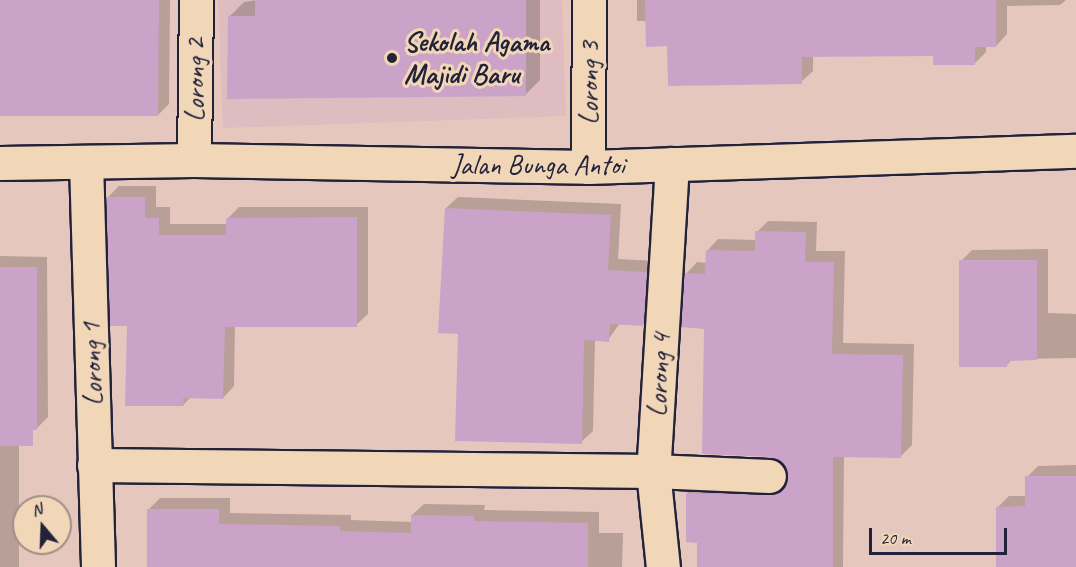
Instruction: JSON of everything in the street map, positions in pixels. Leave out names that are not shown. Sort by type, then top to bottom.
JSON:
[{"type":"street","name":"Lorong 2","points":[[194,160],[196,0]]},
{"type":"street","name":"Lorong 3","points":[[588,167],[589,0]]},
{"type":"street","name":"Jalan Bunga Antoi","points":[[0,163],[194,160],[588,167],[1076,151]]},
{"type":"street","name":"Lorong 1","points":[[86,162],[98,567]]},
{"type":"street","name":"Lorong 4","points":[[663,567],[653,471],[672,164]]},
{"type":"street","points":[[94,465],[653,471],[770,476]]},
{"type":"shaded area","name":"Sekolah Agama Majidi Baru","points":[[218,0],[562,0],[566,116],[223,128]]},
{"type":"building","points":[[0,0],[159,0],[158,116],[0,116]]},
{"type":"building","name":"Sekolah Agama Majidi Baru","points":[[255,0],[526,0],[526,96],[227,99],[228,16],[255,16]]},
{"type":"building","points":[[645,0],[996,0],[996,47],[975,47],[975,65],[933,65],[933,56],[802,57],[802,84],[668,86],[667,46],[646,47]]},
{"type":"building","points":[[106,197],[145,197],[145,218],[159,218],[159,235],[226,235],[226,218],[357,217],[357,327],[225,327],[223,399],[183,398],[184,406],[125,406],[127,326],[110,326]]},
{"type":"building","points":[[445,208],[611,215],[608,270],[647,272],[643,326],[610,324],[609,342],[584,340],[582,444],[455,441],[458,334],[438,333]]},
{"type":"building","points":[[755,231],[806,232],[805,262],[834,262],[832,354],[903,355],[901,458],[833,457],[833,567],[697,567],[697,543],[686,542],[686,493],[769,495],[778,492],[788,477],[785,467],[770,457],[702,454],[704,329],[681,327],[684,273],[705,274],[706,250],[755,251]]},
{"type":"building","points":[[959,260],[1037,260],[1037,360],[1008,361],[1007,367],[959,367]]},
{"type":"building","points":[[0,267],[37,267],[37,430],[33,430],[33,446],[0,446]]},
{"type":"building","points":[[1025,476],[1076,476],[1076,567],[996,567],[996,507],[1025,506]]},
{"type":"building","points":[[147,509],[219,509],[219,524],[340,526],[340,531],[411,533],[411,515],[474,516],[474,521],[588,523],[588,567],[147,567]]},
{"type":"place","name":"Sekolah Agama Majidi Baru","points":[[392,58]]}]
